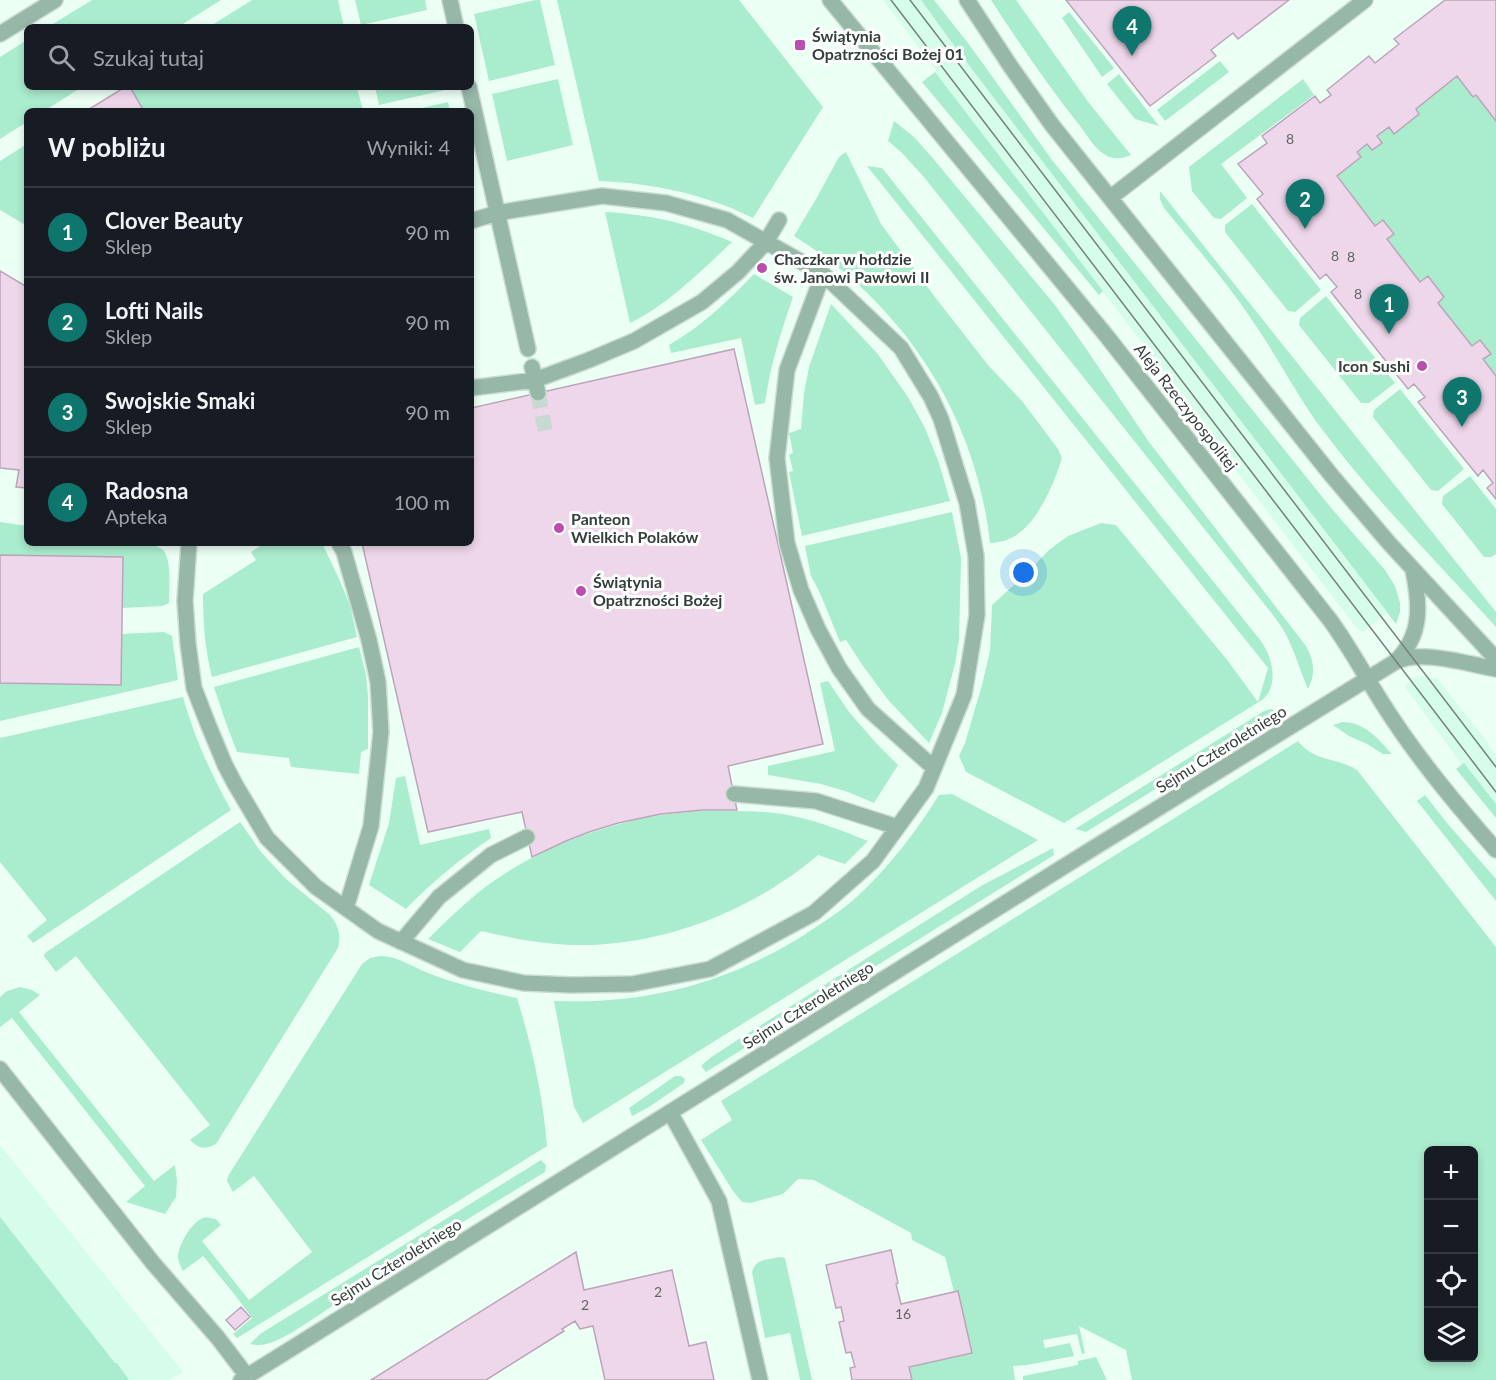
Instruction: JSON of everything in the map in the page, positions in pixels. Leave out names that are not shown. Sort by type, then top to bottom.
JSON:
[{"type":"street","points":[[0,34],[55,0]]},
{"type":"street","points":[[450,0],[455,24]]},
{"type":"street","name":"Aleja Rzeczypospolitej","points":[[830,0],[1105,334],[1330,620],[1409,742],[1496,850]]},
{"type":"street","points":[[967,0],[1042,110],[1332,476],[1369,520],[1496,659]]},
{"type":"street","points":[[1110,198],[1365,0]]},
{"type":"street","points":[[471,90],[528,349]]},
{"type":"street","points":[[189,546],[185,601],[194,688],[235,784],[267,838],[316,887],[378,931],[401,942],[463,970],[524,983],[632,984],[710,969],[814,913],[873,861],[926,788],[964,695],[977,615],[976,556],[967,503],[932,397],[901,348],[823,274],[727,220],[666,203],[602,195],[497,213],[474,220]]},
{"type":"street","points":[[474,388],[535,380],[634,341],[702,302],[738,272],[766,242],[779,220]]},
{"type":"street","points":[[823,274],[787,370],[777,458],[787,543],[801,590],[839,668],[868,709],[934,768]]},
{"type":"street","points":[[341,546],[376,671],[381,732],[372,826],[345,908]]},
{"type":"street","name":"Sejmu Czteroletniego","points":[[1395,662],[1406,651],[1418,620],[1418,593],[1413,568]]},
{"type":"street","name":"Sejmu Czteroletniego","points":[[244,1378],[1395,662],[1411,657],[1431,656],[1496,669]]},
{"type":"street","points":[[734,794],[816,801],[897,827]]},
{"type":"street","points":[[401,942],[439,897],[491,855],[527,837]]},
{"type":"street","points":[[0,1069],[153,1263],[218,1338],[244,1378]]},
{"type":"street","points":[[670,1112],[719,1201],[760,1380]]},
{"type":"shaded area","points":[[92,0],[221,0],[183,24],[53,24]]},
{"type":"shaded area","points":[[252,0],[338,0],[343,24],[214,24]]},
{"type":"shaded area","points":[[355,0],[425,0],[427,10],[361,24]]},
{"type":"shaded area","points":[[540,0],[555,65],[489,81],[474,14]]},
{"type":"shaded area","points":[[557,0],[739,0],[823,107],[753,218],[716,202],[678,191],[639,184],[599,181]]},
{"type":"shaded area","points":[[883,0],[921,0],[1387,613],[1363,632],[1365,635],[1355,626],[1215,443],[1217,441],[935,72],[936,70]]},
{"type":"shaded area","points":[[921,0],[934,0],[971,47],[1052,160],[1332,509],[1385,570],[1395,586],[1400,603],[1396,624],[958,51]]},
{"type":"shaded area","points":[[991,0],[1016,0],[1089,103],[1131,155],[1121,158],[1110,157],[1094,145],[1045,80]]},
{"type":"shaded area","points":[[1069,12],[1114,68],[1102,77],[1062,18]]},
{"type":"shaded area","points":[[24,42],[24,90],[77,90],[49,108],[24,108],[24,124],[0,139],[0,57]]},
{"type":"shaded area","points":[[1220,61],[1229,72],[1165,121],[1157,110]]},
{"type":"shaded area","points":[[935,72],[1103,291],[1099,295],[922,82]]},
{"type":"shaded area","points":[[1119,74],[1159,126],[1135,119],[1107,84]]},
{"type":"shaded area","points":[[1457,76],[1473,97],[1476,95],[1496,121],[1496,376],[1483,359],[1491,354],[1480,340],[1472,346],[1438,303],[1444,297],[1428,276],[1420,282],[1387,239],[1394,234],[1383,220],[1375,226],[1337,176],[1361,157],[1357,152],[1367,144],[1382,143],[1377,136],[1389,127],[1395,133],[1419,114],[1416,109]]},
{"type":"shaded area","points":[[558,79],[573,145],[507,161],[492,94]]},
{"type":"shaded area","points":[[1303,79],[1314,95],[1221,164],[1247,198],[1221,219],[1214,218],[1192,191],[1189,167]]},
{"type":"shaded area","points":[[132,90],[358,90],[362,108],[142,108]]},
{"type":"shaded area","points":[[376,90],[445,90],[379,105]]},
{"type":"shaded area","points":[[448,102],[449,108],[422,108]]},
{"type":"shaded area","points":[[894,121],[914,137],[931,156],[1055,305],[1149,442],[1306,646],[1313,667],[1308,689],[1288,639],[1272,614],[923,176],[888,141]]},
{"type":"shaded area","points":[[24,146],[24,224],[0,210],[0,161]]},
{"type":"shaded area","points":[[846,152],[881,224],[988,365],[1022,401],[1058,449],[1062,458],[1049,492],[1036,515],[1019,533],[1007,540],[990,543],[982,496],[969,450],[951,407],[928,367],[900,329],[869,295],[833,263],[794,236],[839,157]]},
{"type":"shaded area","points":[[867,166],[882,168],[1261,641],[1271,663],[1271,687],[1262,700],[1064,823],[966,772],[959,756],[965,743],[990,651],[992,605],[1049,550],[1068,536],[1101,523],[1116,525],[1228,661],[1258,702],[1268,668]]},
{"type":"shaded area","points":[[1160,191],[1496,612],[1496,627],[1344,458],[1305,404],[1242,306],[1164,208],[1160,199]]},
{"type":"shaded area","points":[[1252,204],[1321,290],[1295,312],[1288,311],[1225,232],[1225,225]]},
{"type":"shaded area","points":[[605,212],[670,221],[732,242],[671,297],[630,323]]},
{"type":"shaded area","points":[[754,274],[793,297],[773,362],[765,403],[755,405],[741,338],[671,353],[669,345],[693,330]]},
{"type":"shaded area","points":[[1326,296],[1395,383],[1369,403],[1361,403],[1299,325],[1300,318]]},
{"type":"shaded area","points":[[831,304],[877,353],[908,397],[925,428],[939,463],[950,501],[802,536],[789,472],[793,471],[789,455],[793,453],[789,433],[801,429],[809,367]]},
{"type":"shaded area","points":[[1400,389],[1464,469],[1438,491],[1431,490],[1373,417],[1374,410]]},
{"type":"shaded area","points":[[1470,476],[1496,509],[1496,554],[1491,557],[1484,557],[1442,504],[1443,496]]},
{"type":"shaded area","points":[[952,512],[961,558],[959,639],[942,713],[929,743],[889,701],[846,640],[840,642],[811,576],[805,546]]},
{"type":"shaded area","points":[[0,522],[24,526],[24,546],[153,546],[163,550],[168,560],[169,603],[162,606],[122,608],[122,557],[0,555]]},
{"type":"shaded area","points":[[260,546],[323,546],[350,605],[357,637],[212,677],[205,636],[203,594],[256,560],[251,552]]},
{"type":"shaded area","points":[[164,632],[172,636],[178,680],[0,721],[0,683],[121,634]]},
{"type":"shaded area","points":[[359,647],[366,675],[368,696],[368,749],[361,752],[359,774],[291,767],[289,758],[237,752],[214,687]]},
{"type":"shaded area","points":[[1423,676],[1437,678],[1496,755],[1496,804],[1464,764],[1462,765],[1405,687],[1411,679]]},
{"type":"shaded area","points":[[828,681],[849,712],[898,765],[874,803],[821,784],[768,775],[768,766],[835,751],[820,683]]},
{"type":"shaded area","points":[[183,697],[204,755],[231,810],[33,943],[27,936],[47,920],[0,862],[0,738]]},
{"type":"shaded area","points":[[1271,709],[1280,716],[1235,743],[1233,741],[1086,832],[1075,829],[1264,711]]},
{"type":"shaded area","points":[[1342,722],[1364,728],[1392,754],[1383,754],[1333,725]]},
{"type":"shaded area","points":[[1298,741],[1311,753],[1357,770],[1496,947],[1496,1380],[1132,1380],[1126,1350],[1079,1326],[1085,1353],[1082,1354],[1077,1334],[1043,1340],[1045,1348],[1070,1343],[1074,1356],[1013,1366],[1015,1380],[912,1380],[909,1367],[972,1353],[958,1291],[954,1292],[945,1257],[912,1240],[911,1233],[814,1180],[798,1179],[783,1194],[750,1203],[742,1202],[701,1140],[732,1120],[721,1101]]},
{"type":"shaded area","points":[[1464,763],[1496,804],[1496,818],[1456,769]]},
{"type":"shaded area","points":[[405,776],[420,845],[489,829],[491,838],[447,871],[406,909],[369,885],[389,823],[396,778]]},
{"type":"shaded area","points":[[952,794],[1038,840],[583,1123],[574,1107],[554,1001],[623,999],[656,994],[721,976],[783,947],[845,907],[884,869],[922,821],[939,795]]},
{"type":"shaded area","points":[[1425,795],[1496,879],[1496,901],[1417,801]]},
{"type":"shaded area","points":[[753,811],[783,814],[816,822],[868,841],[845,864],[818,855],[785,880],[736,908],[710,920],[656,936],[600,945],[572,945],[526,940],[481,931],[460,952],[428,939],[455,912],[486,887],[532,858],[557,846],[608,827],[635,820],[666,814]]},
{"type":"shaded area","points":[[240,822],[261,852],[286,879],[330,915],[337,927],[339,943],[216,1144],[202,1148],[190,1140],[210,1125],[76,956],[56,972],[44,956],[45,953]]},
{"type":"shaded area","points":[[1053,848],[1054,855],[706,1072],[701,1066],[739,1039],[981,886]]},
{"type":"shaded area","points":[[380,956],[399,960],[461,984],[517,998],[536,1071],[547,1146],[237,1338],[233,1334],[252,1318],[203,1256],[183,1271],[178,1259],[180,1247],[189,1230],[197,1222],[205,1218],[216,1219],[221,1225],[202,1241],[249,1300],[312,1252],[254,1176],[233,1192],[227,1181],[228,1176],[362,964],[370,958]]},
{"type":"shaded area","points":[[20,987],[40,995],[19,1012],[154,1181],[175,1165],[176,1197],[165,1214],[126,1202],[145,1186],[12,1018],[0,1027],[0,997],[7,991]]},
{"type":"shaded area","points":[[675,1076],[685,1079],[684,1083],[632,1116],[629,1108]]},
{"type":"shaded area","points":[[0,1145],[183,1372],[169,1380],[0,1380]]},
{"type":"shaded area","points":[[541,1160],[546,1165],[545,1172],[422,1247],[293,1332],[267,1344],[250,1344],[260,1334]]},
{"type":"shaded area","points":[[0,1217],[117,1363],[129,1380],[0,1380]]},
{"type":"shaded area","points":[[785,1258],[812,1380],[800,1380],[790,1333],[765,1338],[752,1272],[759,1262]]},
{"type":"shaded area","points":[[1096,1357],[1107,1380],[1023,1380],[1023,1376],[1078,1365],[1078,1361]]},
{"type":"building","points":[[1066,0],[1289,0],[1238,39],[1233,33],[1211,50],[1216,56],[1150,106]]},
{"type":"building","points":[[1445,0],[1496,0],[1496,121],[1476,95],[1473,97],[1457,76],[1416,109],[1419,114],[1394,134],[1389,127],[1377,136],[1382,143],[1372,150],[1367,144],[1357,152],[1361,157],[1337,176],[1375,226],[1383,220],[1394,234],[1387,239],[1420,282],[1428,276],[1444,297],[1438,303],[1472,346],[1480,340],[1491,354],[1483,359],[1496,376],[1496,499],[1487,488],[1493,483],[1483,470],[1478,476],[1418,402],[1425,397],[1414,384],[1408,389],[1331,292],[1337,287],[1326,274],[1320,279],[1257,199],[1263,194],[1238,164],[1267,143],[1262,136],[1315,96],[1320,103],[1331,95],[1327,90],[1369,56],[1375,63],[1399,44],[1394,39]]},
{"type":"building","points":[[120,90],[132,90],[142,108],[91,108]]},
{"type":"building","points":[[0,271],[24,285],[24,488],[16,487],[19,470],[0,468]]},
{"type":"building","name":"Świątynia Opatrzności Bożej","points":[[734,349],[823,744],[728,766],[737,810],[661,814],[618,823],[566,841],[532,857],[522,812],[428,832],[363,546],[474,546],[474,407]]},
{"type":"building","points":[[0,555],[123,557],[121,685],[0,683]]},
{"type":"building","points":[[891,1250],[901,1304],[958,1291],[972,1353],[909,1367],[912,1380],[852,1380],[850,1368],[855,1367],[851,1352],[846,1353],[839,1322],[844,1321],[841,1307],[836,1308],[826,1265]]},
{"type":"building","points":[[576,1252],[584,1290],[672,1270],[689,1346],[706,1342],[714,1380],[605,1380],[593,1326],[580,1329],[575,1321],[562,1329],[564,1331],[486,1380],[371,1380]]},
{"type":"building","points":[[241,1307],[250,1317],[235,1330],[226,1320]]},
{"type":"tunnel","points":[[538,393],[546,435]]},
{"type":"tram line","points":[[891,0],[1496,792]]},
{"type":"tram line","points":[[910,0],[1496,767]]},
{"type":"place","name":"Świątynia Opatrzności Bożej 01","points":[[800,45]]},
{"type":"place","name":"Radosna","points":[[1132,56]]},
{"type":"place","name":"Lofti Nails","points":[[1305,229]]},
{"type":"place","name":"Chaczkar w hołdzie św. Janowi Pawłowi II","points":[[762,268]]},
{"type":"place","name":"Clover Beauty","points":[[1389,334]]},
{"type":"place","name":"Icon Sushi","points":[[1422,366]]},
{"type":"place","name":"Swojskie Smaki","points":[[1462,427]]},
{"type":"place","name":"Panteon Wielkich Polaków","points":[[559,528]]},
{"type":"place","name":"Świątynia Opatrzności Bożej","points":[[581,591]]}]
